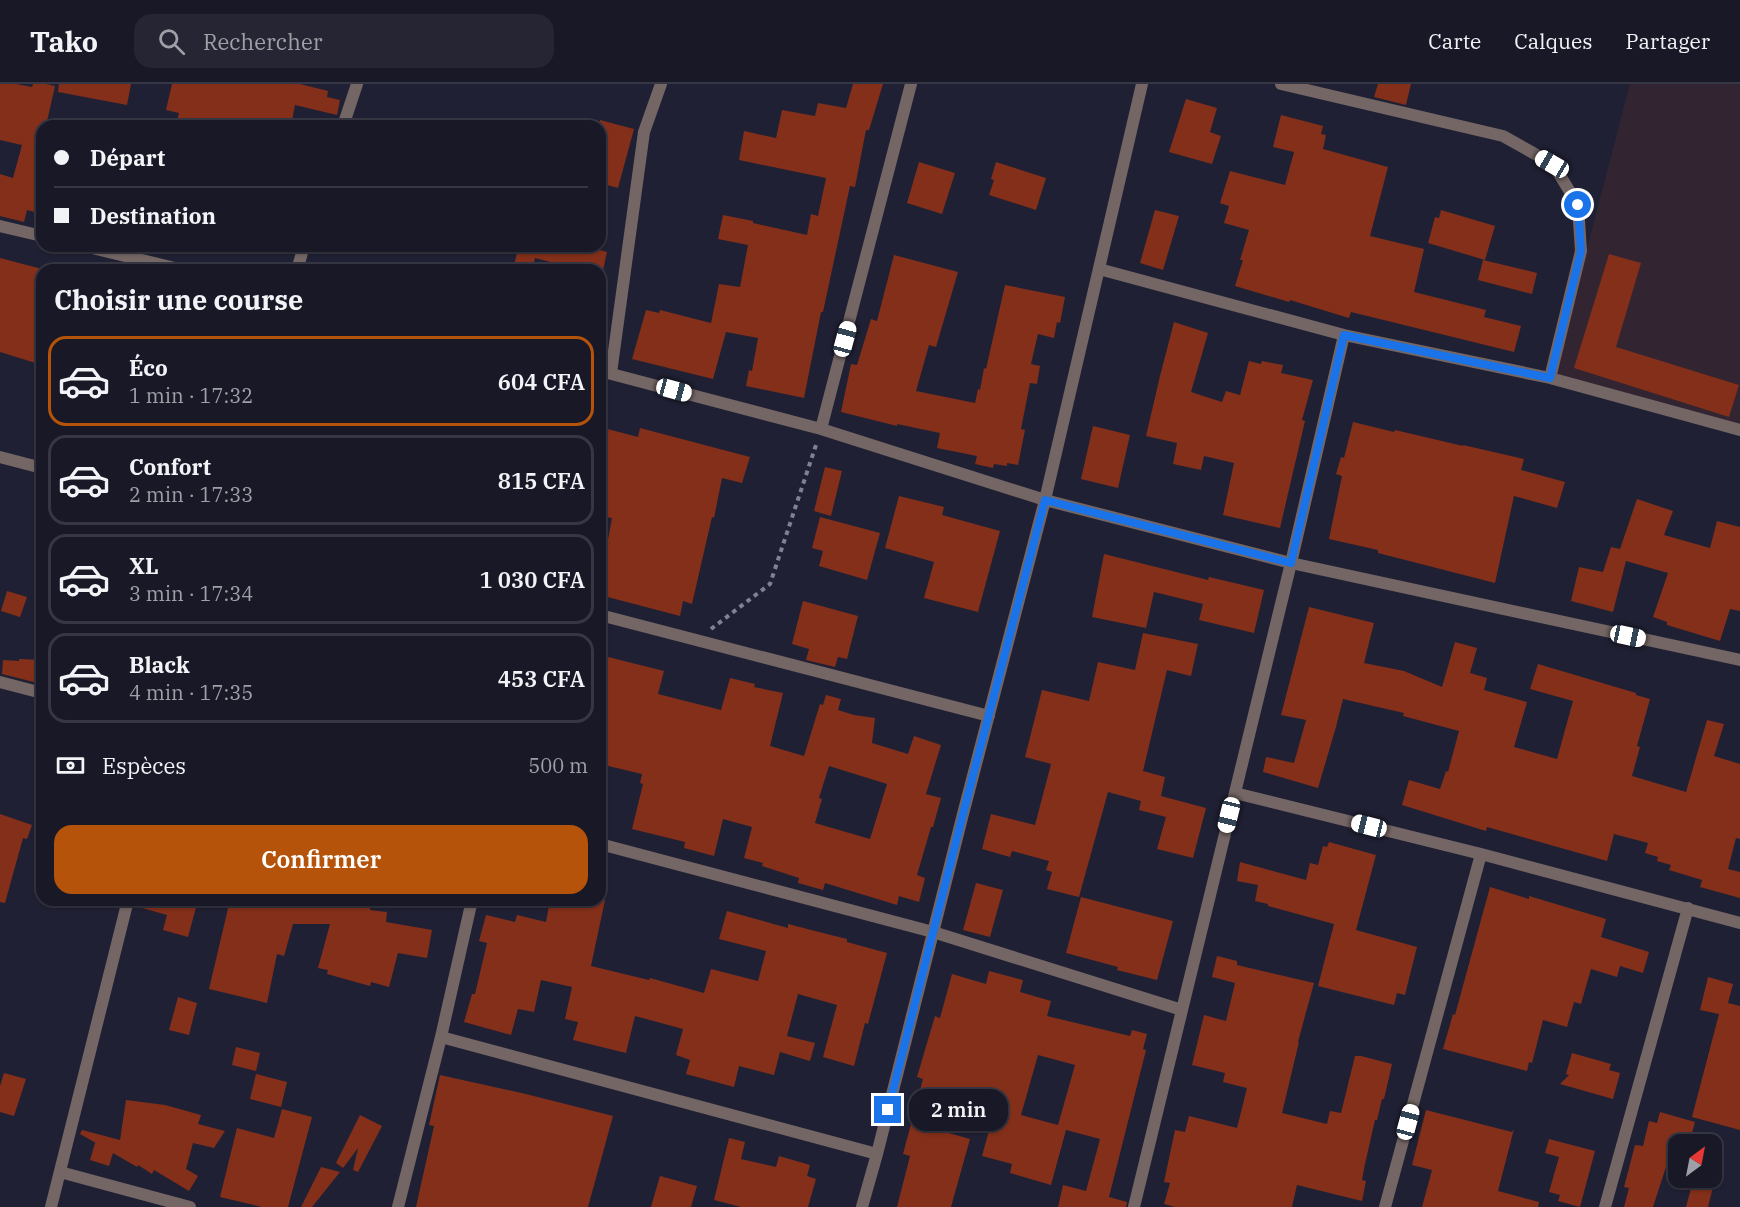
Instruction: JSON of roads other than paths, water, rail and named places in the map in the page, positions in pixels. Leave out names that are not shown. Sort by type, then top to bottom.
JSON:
[{"type":"street","points":[[345,120],[357,84]]},
{"type":"street","points":[[606,366],[644,132],[661,84]]},
{"type":"street","points":[[821,429],[911,84]]},
{"type":"street","points":[[862,1207],[1045,500],[1142,84]]},
{"type":"street","points":[[1281,84],[1503,136],[1552,164],[1578,205],[1581,251],[1550,378]]},
{"type":"street","points":[[0,226],[36,235]]},
{"type":"street","points":[[109,252],[158,264]]},
{"type":"street","points":[[1099,269],[1344,335],[1550,378],[1740,430]]},
{"type":"street","points":[[1134,1207],[1291,563],[1344,335]]},
{"type":"street","points":[[606,372],[821,429],[1045,500],[1291,563],[1740,660]]},
{"type":"street","points":[[0,457],[36,466]]},
{"type":"street","points":[[606,617],[989,716]]},
{"type":"street","points":[[0,682],[36,691]]},
{"type":"street","points":[[1235,793],[1481,854],[1740,923]]},
{"type":"street","points":[[606,846],[933,932],[1182,1010]]},
{"type":"street","points":[[1385,1207],[1481,854]]},
{"type":"street","points":[[51,1207],[126,906]]},
{"type":"street","points":[[398,1207],[441,1037],[471,906]]},
{"type":"street","points":[[1605,1207],[1688,908]]},
{"type":"street","points":[[441,1037],[877,1154]]},
{"type":"street","points":[[60,1172],[190,1207]]}]
